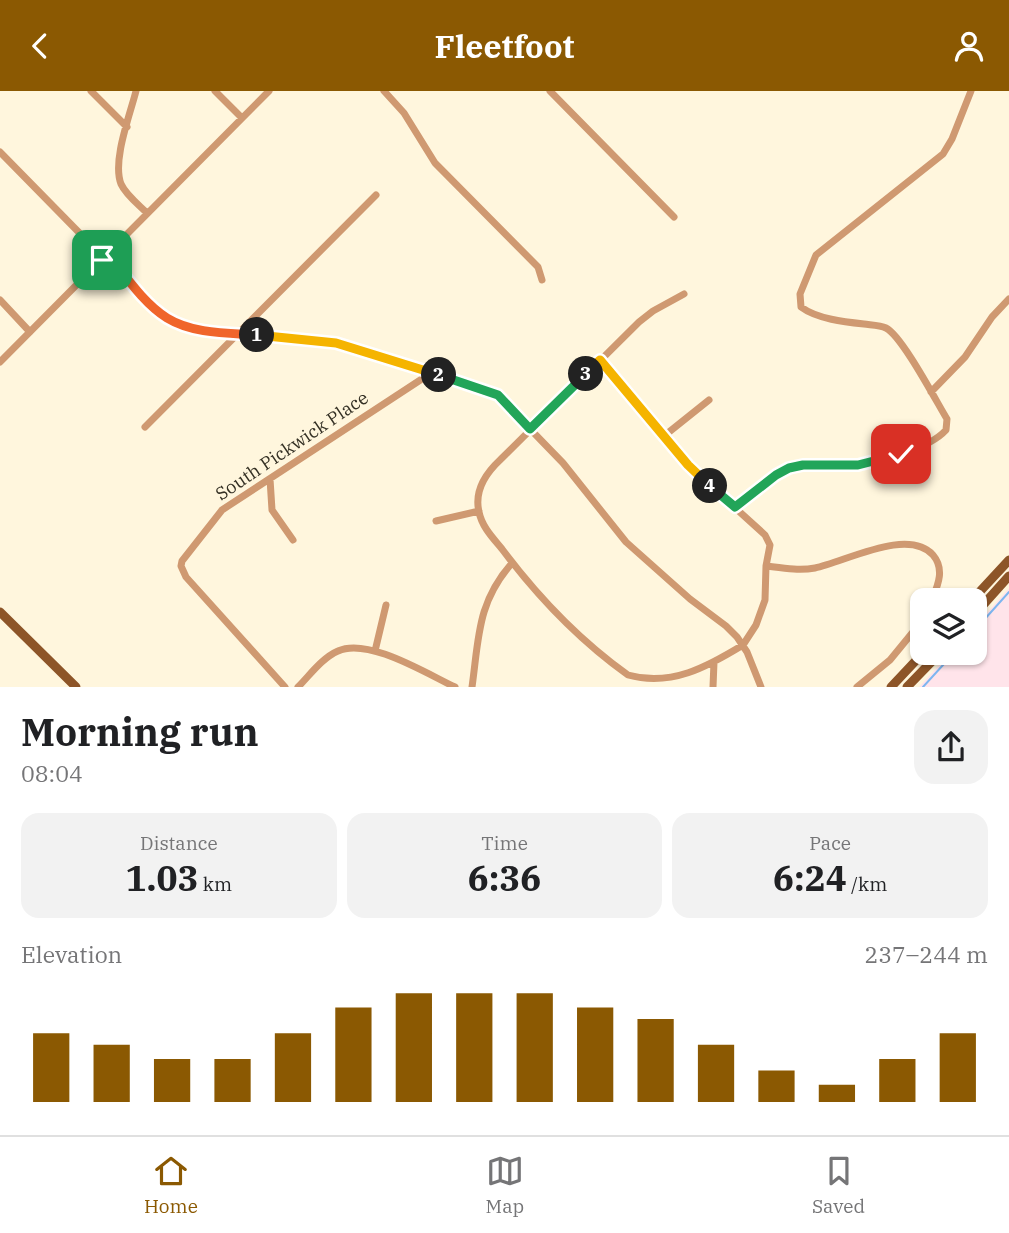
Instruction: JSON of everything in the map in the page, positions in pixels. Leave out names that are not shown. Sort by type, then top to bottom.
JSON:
[{"type":"main road","points":[[983,588],[1009,560]]},
{"type":"main road","points":[[987,601],[1009,576]]},
{"type":"main road","points":[[0,612],[76,687]]},
{"type":"main road","points":[[891,687],[912,665]]},
{"type":"main road","points":[[908,687],[928,665]]},
{"type":"street","points":[[90,91],[127,127]]},
{"type":"street","points":[[136,91],[120,157],[121,183],[147,213]]},
{"type":"street","points":[[215,91],[242,118]]},
{"type":"street","points":[[0,362],[269,91]]},
{"type":"street","points":[[384,91],[404,113],[435,163],[538,267],[542,280]]},
{"type":"street","points":[[550,91],[674,217]]},
{"type":"street","points":[[735,507],[789,468],[803,465],[858,465],[901,454],[938,437],[946,430],[947,423],[931,392],[891,331],[809,312],[800,305],[800,294],[810,265],[819,252],[947,149],[971,91]]},
{"type":"street","points":[[0,152],[169,319],[198,329],[336,343],[498,395],[563,463],[635,550],[690,599],[732,631],[743,645],[761,687]]},
{"type":"street","points":[[145,427],[376,195]]},
{"type":"street","points":[[600,360],[688,465],[767,538],[770,549],[766,566],[764,604],[743,645],[678,683],[646,685],[624,671],[553,611],[486,528],[479,511],[479,489],[485,475],[530,429],[600,360],[646,315],[684,294]]},
{"type":"street","points":[[931,392],[965,357],[992,317],[1009,299]]},
{"type":"street","points":[[0,300],[30,332]]},
{"type":"street","name":"South Pickwick Place","points":[[285,687],[212,609],[186,577],[181,566],[216,516],[431,373]]},
{"type":"street","points":[[664,436],[709,400]]},
{"type":"street","points":[[270,479],[272,510],[293,540]]},
{"type":"street","points":[[436,521],[479,511]]},
{"type":"street","points":[[766,566],[815,568],[884,547],[915,544],[929,551],[940,568],[936,588]]},
{"type":"street","points":[[472,687],[484,608],[495,584],[512,563]]},
{"type":"street","points":[[375,651],[386,605]]},
{"type":"street","points":[[857,687],[890,660],[910,636]]},
{"type":"street","points":[[298,687],[328,657],[341,649],[355,648],[375,651],[455,687]]},
{"type":"street","points":[[713,687],[714,662]]},
{"type":"shaded area","points":[[1009,588],[1009,687],[919,687],[939,665],[987,665],[987,613]]},
{"type":"waterway","points":[[987,617],[1009,592]]},
{"type":"waterway","points":[[923,687],[943,665]]},
{"type":"route","points":[[102,260],[108,254],[143,296],[163,315],[177,323],[219,333],[299,338],[344,345],[498,395],[530,429],[600,360],[688,465],[735,507],[789,468],[803,465],[858,465],[901,454]]}]
